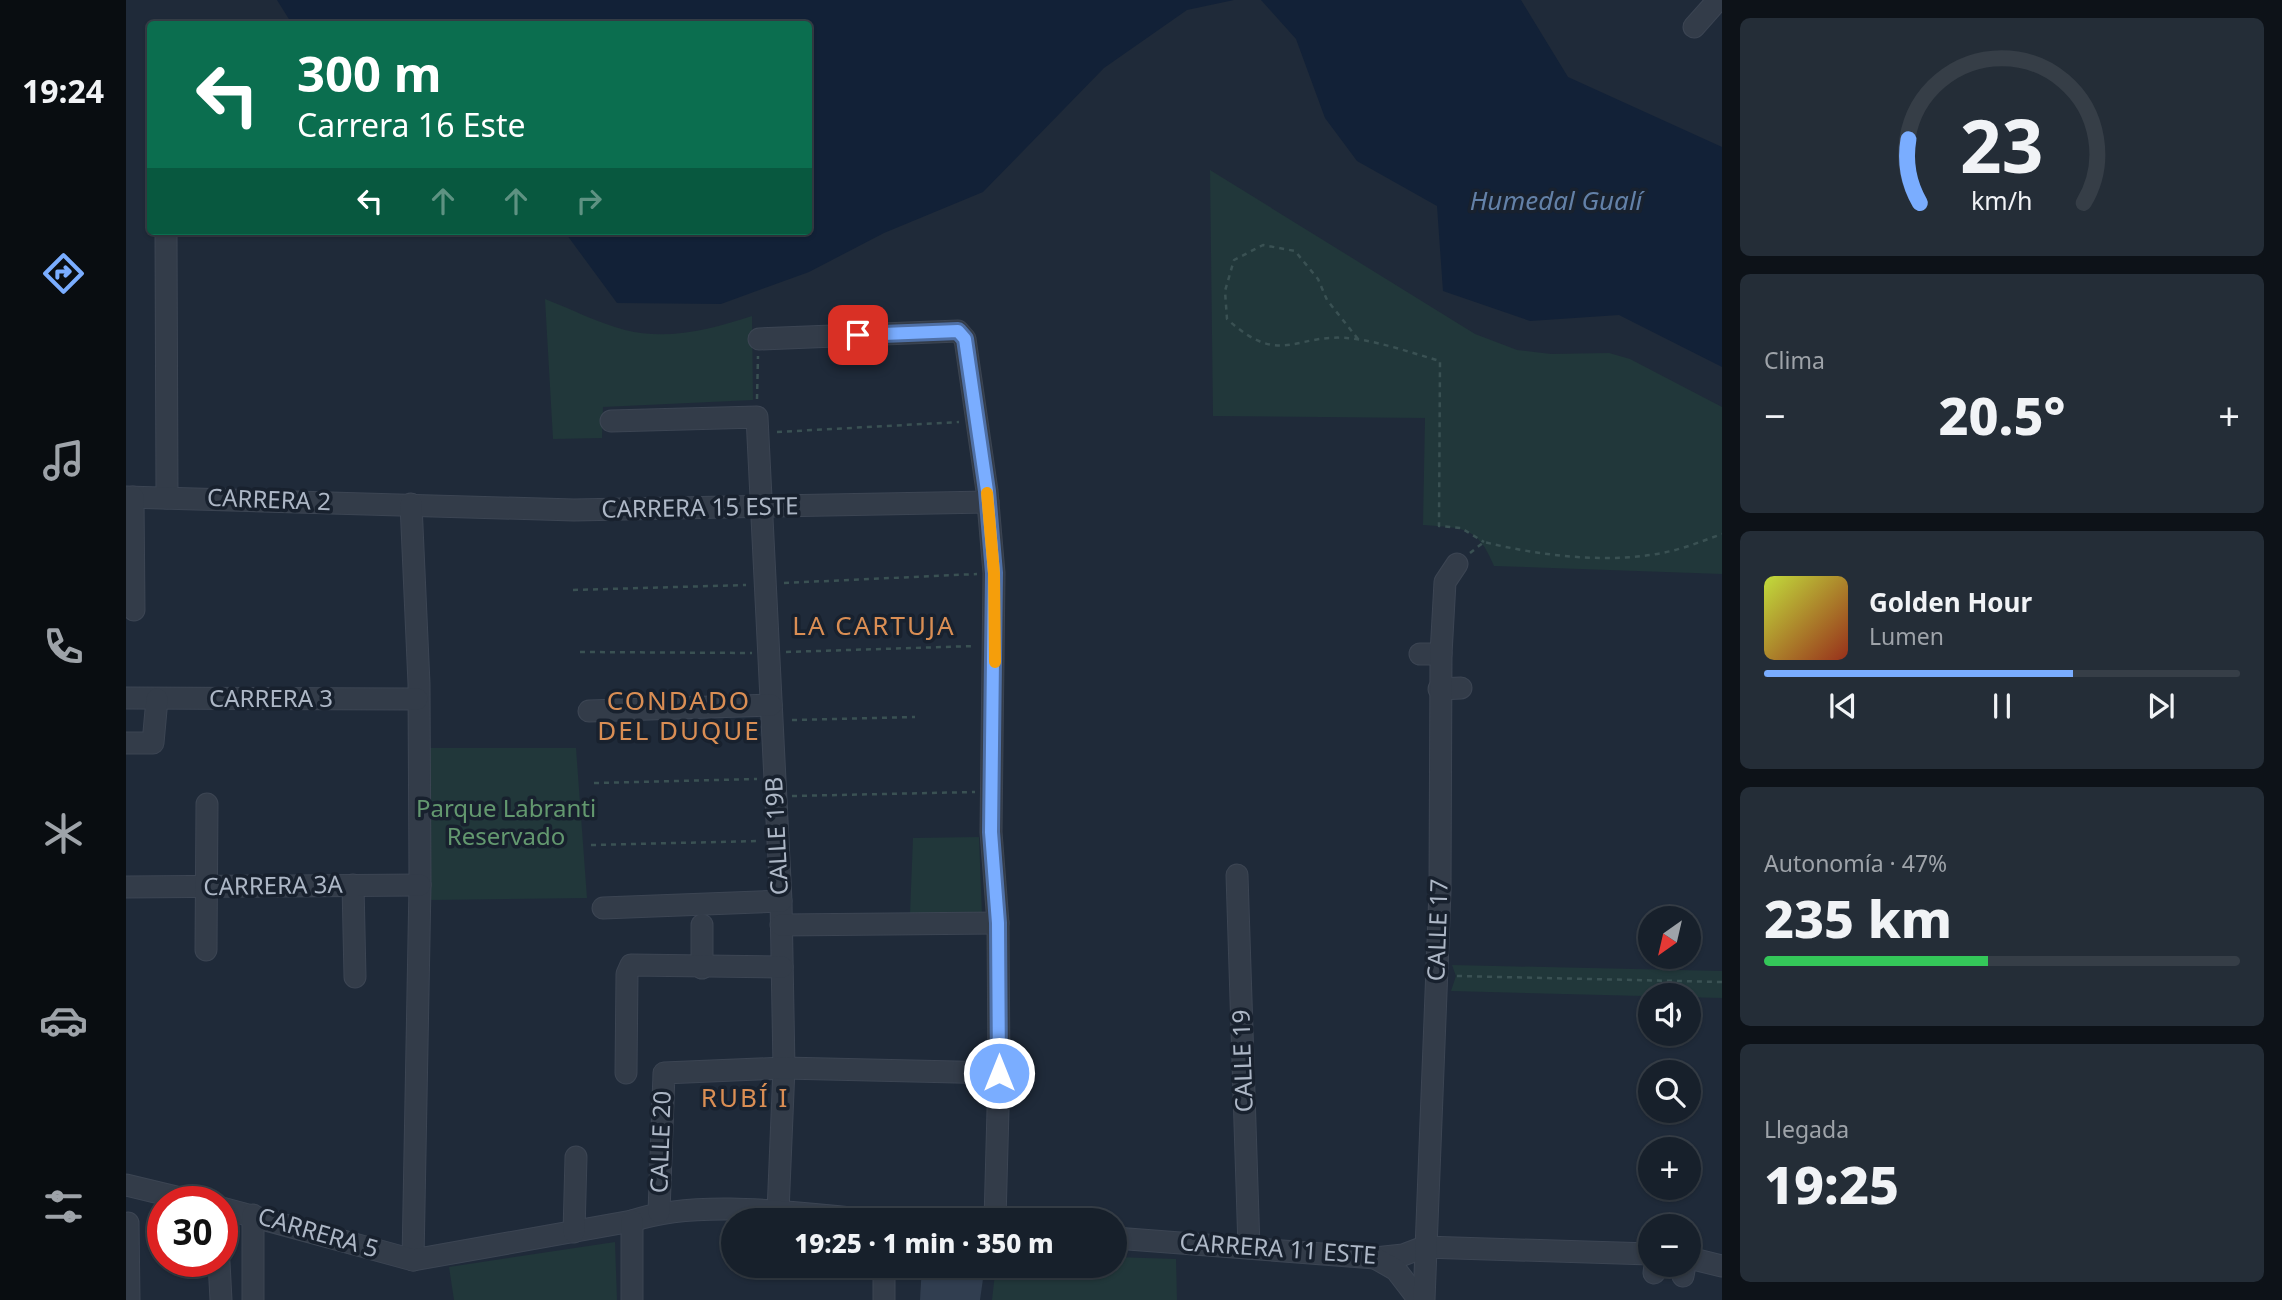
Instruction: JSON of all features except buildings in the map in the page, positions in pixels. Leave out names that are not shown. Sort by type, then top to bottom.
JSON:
[{"type":"street","points":[[1693,27],[1718,0]]},
{"type":"street","points":[[166,235],[167,498]]},
{"type":"street","points":[[759,339],[958,331],[963,334],[988,502],[995,597],[991,832],[998,923],[999,1073],[995,1208]]},
{"type":"street","points":[[611,421],[757,425]]},
{"type":"street","name":"CALLE 19B","points":[[757,425],[781,901],[784,1068],[778,1208]]},
{"type":"street","points":[[129,497],[134,610]]},
{"type":"street","name":"CARRERA 2","points":[[129,497],[411,504]]},
{"type":"street","name":"CARRERA 15 ESTE","points":[[411,504],[574,510],[988,502]]},
{"type":"street","points":[[411,504],[421,689],[420,885],[424,942],[413,1260],[632,1221],[659,1212],[721,1212]]},
{"type":"street","name":"CALLE 17","points":[[1422,1300],[1436,976],[1448,892],[1431,789],[1439,689],[1430,654],[1445,582],[1457,564]]},
{"type":"street","points":[[1439,689],[1461,688]]},
{"type":"street","name":"CARRERA 3","points":[[126,698],[421,689]]},
{"type":"street","points":[[126,743],[153,743],[157,699]]},
{"type":"street","points":[[589,710],[771,713]]},
{"type":"street","points":[[206,950],[207,804]]},
{"type":"street","name":"CALLE 19","points":[[1237,874],[1249,1248]]},
{"type":"street","points":[[353,885],[355,976]]},
{"type":"street","name":"CARRERA 3A","points":[[126,887],[420,885]]},
{"type":"street","points":[[603,908],[781,901]]},
{"type":"street","points":[[781,925],[998,923]]},
{"type":"street","points":[[702,925],[702,968]]},
{"type":"street","points":[[626,1073],[628,969],[631,965],[782,967]]},
{"type":"street","points":[[784,1068],[999,1073]]},
{"type":"street","name":"CALLE 20","points":[[659,1212],[664,1073],[784,1068]]},
{"type":"street","points":[[574,1232],[576,1157]]},
{"type":"street","points":[[126,1185],[147,1190]]},
{"type":"street","name":"CARRERA 5","points":[[238,1212],[413,1260]]},
{"type":"street","points":[[253,1215],[253,1300]]},
{"type":"street","points":[[632,1221],[632,1300]]},
{"type":"street","points":[[128,1223],[130,1300]]},
{"type":"street","name":"CARRERA 11 ESTE","points":[[1127,1239],[1375,1258],[1403,1255],[1424,1247],[1638,1263]]},
{"type":"street","points":[[1375,1258],[1396,1270],[1422,1300]]},
{"type":"street","points":[[1701,1266],[1722,1266]]},
{"type":"street","points":[[220,1277],[221,1300]]},
{"type":"street","points":[[884,1278],[884,1300]]},
{"type":"path","points":[[1358,339],[1327,300],[1318,279],[1295,251],[1263,245],[1234,260],[1225,291],[1227,319],[1245,336],[1261,344],[1285,347],[1326,336],[1358,339],[1440,361],[1439,526],[1461,528],[1484,541],[1564,557],[1631,556],[1670,552],[1722,534]]},
{"type":"path","points":[[759,339],[757,425],[976,421]]},
{"type":"path","points":[[1457,564],[1484,541]]},
{"type":"path","points":[[771,713],[915,717]]},
{"type":"path","points":[[594,783],[993,792]]},
{"type":"path","points":[[591,845],[778,841]]},
{"type":"path","points":[[1436,976],[1722,982]]},
{"type":"green space","points":[[1210,170],[1475,334],[1517,350],[1551,354],[1609,353],[1630,359],[1722,407],[1722,574],[1494,566],[1482,543],[1475,536],[1459,529],[1423,525],[1425,418],[1213,416]]},
{"type":"green space","points":[[545,299],[605,324],[641,333],[690,332],[752,316],[753,400],[603,407],[602,438],[553,439]]},
{"type":"green space","name":"Parque Labranti Reservado","points":[[429,748],[576,748],[587,898],[430,900]]},
{"type":"green space","points":[[979,837],[982,915],[910,914],[913,838]]},
{"type":"green space","points":[[1452,965],[1722,971],[1722,998],[1701,997],[1701,983],[1638,983],[1638,996],[1451,991],[1456,976]]},
{"type":"green space","points":[[615,1242],[617,1300],[454,1300],[449,1267]]},
{"type":"green space","points":[[1127,1257],[1176,1259],[1177,1300],[992,1300],[995,1278],[1127,1278]]},
{"type":"water","points":[[277,0],[1234,0],[1187,10],[1104,68],[983,192],[884,233],[809,272],[721,304],[617,303],[567,235],[812,235],[812,21],[290,21]]},
{"type":"water","name":"Humedal Gualí","points":[[1261,0],[1521,0],[1568,77],[1722,147],[1722,367],[1619,315],[1530,321],[1443,291],[1437,206],[1357,161],[1325,118],[1296,39]]},
{"type":"slow traffic","points":[[987,493],[994,573],[995,662]]},
{"type":"district","name":"LA CARTUJA","points":[[874,626]]},
{"type":"district","name":"CONDADO DEL DUQUE","points":[[679,716]]},
{"type":"district","name":"RUBÍ I","points":[[745,1098]]},
{"type":"route","points":[[858,335],[958,331],[965,339],[987,491],[994,573],[991,832],[998,923],[999,1073]]}]
